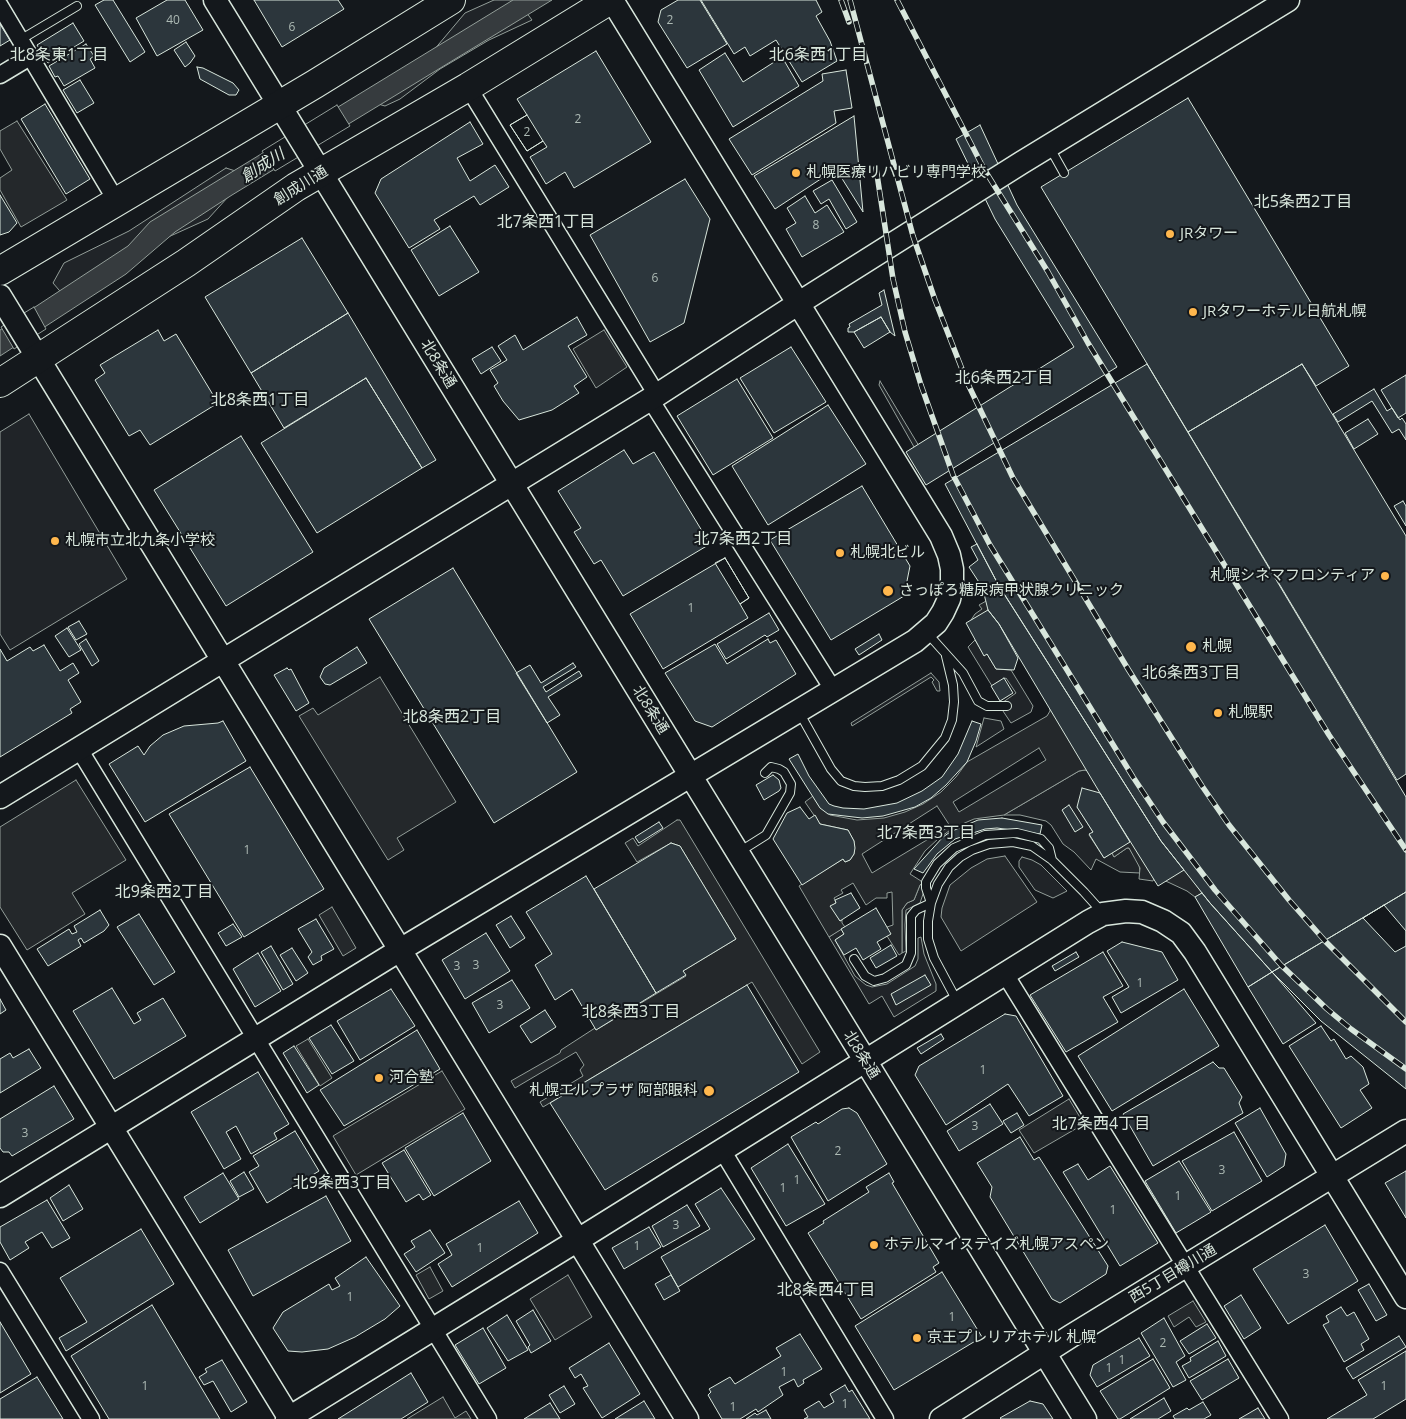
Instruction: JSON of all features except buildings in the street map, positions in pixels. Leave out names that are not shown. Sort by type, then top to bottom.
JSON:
[{"type":"highway","points":[[0,271],[451,0]]},
{"type":"highway","name":"創成川通","points":[[0,383],[33,349],[186,263],[296,187],[314,164],[468,87],[611,0]]},
{"type":"street","name":"北8条通","points":[[215,0],[1085,1419]]},
{"type":"street","points":[[0,1196],[400,950],[915,641],[926,632],[943,612],[952,586],[952,569],[949,555],[941,536],[611,0]]},
{"type":"street","points":[[0,797],[654,397],[798,303],[1049,146],[1288,0]]},
{"type":"street","points":[[0,6],[117,202]]},
{"type":"street","points":[[0,75],[30,57]]},
{"type":"street","points":[[468,87],[654,397],[834,691]]},
{"type":"street","points":[[0,296],[687,1419]]},
{"type":"street","points":[[79,749],[488,1419]]},
{"type":"street","points":[[0,946],[289,1419],[1088,922],[1104,914],[1126,911],[1142,912],[1163,921],[1181,933],[1195,952],[1406,1297]]},
{"type":"street","points":[[1005,974],[1280,1419]]},
{"type":"street","name":"西5丁目樽川通","points":[[941,1419],[1044,1353],[1406,1131]]},
{"type":"street","points":[[722,1150],[885,1419]]},
{"type":"street","points":[[0,1271],[91,1419]]},
{"type":"lane","points":[[20,40],[77,6]]},
{"type":"lane","points":[[1049,146],[1064,173]]},
{"type":"lane","points":[[926,632],[963,673],[978,700],[987,706],[1007,706]]},
{"type":"lane","points":[[798,712],[831,769],[841,781],[854,786],[865,787],[882,786],[899,780],[922,766],[931,756],[945,738],[952,720],[953,684],[946,656]]},
{"type":"lane","points":[[738,853],[766,834],[790,793],[791,784],[784,772],[771,767],[765,773]]},
{"type":"lane","points":[[930,903],[926,882],[937,864],[954,848],[985,835],[1008,832],[1032,836],[1044,841],[1049,848],[1052,860]]},
{"type":"lane","points":[[958,1002],[934,958],[928,939],[928,921],[930,903],[938,884],[949,867],[960,857],[972,850],[1000,842],[1023,844],[1037,849],[1052,860],[1104,914]]},
{"type":"lane","points":[[854,960],[865,976],[874,981],[885,978],[903,968],[910,960],[911,916],[913,912],[930,903]]},
{"type":"shaded area","points":[[494,0],[517,0],[532,20],[489,40],[440,69],[400,99],[385,106],[371,102],[428,57],[465,13]]},
{"type":"shaded area","points":[[17,121],[67,200],[21,227],[0,190],[0,178],[12,170],[0,149],[0,131]]},
{"type":"shaded area","points":[[226,168],[248,175],[208,219],[166,238],[65,297],[53,283],[64,263],[129,231]]},
{"type":"shaded area","points":[[604,330],[627,367],[596,388],[573,349]]},
{"type":"shaded area","points":[[880,381],[919,446],[918,454],[879,385]]},
{"type":"shaded area","points":[[29,414],[127,579],[10,650],[0,634],[0,432]]},
{"type":"shaded area","points":[[988,600],[1202,893],[1195,897],[1187,891],[1155,876],[1153,881],[1139,879],[1140,868],[1129,848],[1114,857],[1112,853],[1130,841],[1089,771],[1085,770],[1079,771],[1004,815],[974,819],[953,828],[925,851],[910,874],[922,883],[914,900],[907,903],[902,910],[902,953],[899,955],[887,936],[887,927],[893,925],[892,892],[887,893],[887,898],[876,898],[866,905],[853,883],[841,890],[843,893],[834,898],[836,903],[831,906],[845,927],[829,937],[799,886],[843,859],[845,862],[850,860],[854,854],[854,841],[848,830],[820,824],[805,802],[813,796],[819,806],[830,815],[857,820],[884,818],[905,812],[923,804],[941,792],[956,777],[967,762],[1047,716],[1050,711],[1050,706],[1001,624],[971,620],[982,609],[979,605]],"holes":[[[1039,748],[1046,760],[959,812],[953,802]],[[937,806],[950,826],[872,873],[862,854]]]},
{"type":"shaded area","points":[[975,640],[984,655],[987,654],[996,669],[1011,670],[1033,706],[1031,712],[1011,723],[999,705],[1016,693],[1006,678],[992,686],[968,647]]},
{"type":"shaded area","points":[[931,673],[939,682],[940,691],[937,691],[932,682],[934,680],[931,677],[852,726],[851,723]]},
{"type":"shaded area","points":[[380,677],[456,802],[397,838],[404,850],[388,860],[299,716],[313,708],[318,715]]},
{"type":"shaded area","points":[[984,718],[1001,721],[1004,729],[976,747]]},
{"type":"shaded area","points":[[1079,771],[1089,771],[1120,822],[1100,793],[1077,807],[1093,832],[1089,835],[1104,858],[1112,853],[1114,857],[1129,848],[1139,864],[1140,873],[1120,872],[1096,859],[1091,870],[1074,852],[1063,844],[1051,825],[1046,821],[1020,815],[1004,815]]},
{"type":"shaded area","points":[[76,780],[126,860],[72,893],[85,914],[27,950],[0,907],[0,827]]},
{"type":"shaded area","points":[[677,820],[680,820],[820,1052],[802,1064],[752,982],[543,1107],[540,1102],[583,1076],[580,1070],[584,1065],[576,1052],[515,1088],[511,1081],[560,1053],[561,1050],[595,1028],[596,1030],[686,976],[683,971],[736,939],[680,846],[671,843],[637,862],[625,843],[633,838],[638,846]]},
{"type":"shaded area","points":[[1005,856],[1037,902],[961,951],[941,917],[950,885],[971,868],[987,859]]},
{"type":"shaded area","points":[[1022,857],[1041,865],[1067,891],[1053,898],[1035,890],[1019,867],[1019,861]]},
{"type":"shaded area","points":[[922,883],[924,891],[920,903],[906,910],[906,951],[902,953],[902,910],[907,903],[914,900]]},
{"type":"shaded area","points":[[332,907],[356,948],[343,956],[319,915]]},
{"type":"shaded area","points":[[841,929],[844,934],[835,940],[855,976],[866,985],[872,987],[887,984],[915,966],[918,959],[918,938],[921,937],[924,954],[936,984],[936,991],[894,1017],[882,996],[869,1004],[829,937]]},
{"type":"shaded area","points":[[308,1039],[332,1078],[320,1086],[296,1046]]},
{"type":"shaded area","points":[[442,1071],[465,1109],[356,1175],[333,1136]]},
{"type":"shaded area","points":[[1069,1099],[1084,1124],[1034,1153],[1019,1130]]},
{"type":"shaded area","points":[[430,1267],[443,1291],[429,1299],[416,1275]]},
{"type":"shaded area","points":[[568,1275],[592,1317],[555,1340],[530,1299]]},
{"type":"shaded area","points":[[1193,1301],[1206,1322],[1196,1327],[1189,1317],[1174,1327],[1168,1316]]},
{"type":"shaded area","points":[[443,1397],[455,1418],[466,1411],[471,1419],[407,1419]]},
{"type":"water","name":"創成川","points":[[513,0],[552,0],[232,195],[175,232],[126,274],[0,356],[0,330],[128,246],[150,222]]},
{"type":"pier","points":[[337,105],[350,126],[275,171],[262,151]]},
{"type":"pier","points":[[34,307],[46,329],[14,349],[1,327]]},
{"type":"railway","points":[[841,0],[849,22]]},
{"type":"railway","points":[[850,0],[913,236],[935,300],[967,382],[1013,478],[1128,669],[1229,825],[1289,900],[1326,942],[1406,1022]]},
{"type":"railway","points":[[897,0],[984,169],[1048,272],[1088,343],[1329,735],[1406,850]]},
{"type":"railway","points":[[876,168],[893,279],[905,332],[921,385],[953,475],[990,545],[1133,777],[1163,822],[1215,890],[1281,965],[1327,1009],[1406,1069]]},
{"type":"place","name":"札幌医療リハビリ専門学校","points":[[796,173]]},
{"type":"place","name":"JRタワー","points":[[1170,234]]},
{"type":"place","name":"JRタワーホテル日航札幌","points":[[1193,312]]},
{"type":"place","name":"札幌市立北九条小学校","points":[[55,541]]},
{"type":"place","name":"札幌北ビル","points":[[840,553]]},
{"type":"place","name":"札幌シネマフロンティア","points":[[1385,576]]},
{"type":"place","name":"さっぽろ糖尿病甲状腺クリニック","points":[[888,591]]},
{"type":"place","name":"札幌","points":[[1191,647]]},
{"type":"place","name":"札幌駅","points":[[1218,713]]},
{"type":"place","name":"河合塾","points":[[379,1078]]},
{"type":"place","name":"札幌エルプラザ 阿部眼科","points":[[709,1091]]},
{"type":"place","name":"ホテルマイステイズ札幌アスペン","points":[[874,1245]]},
{"type":"place","name":"京王プレリアホテル 札幌","points":[[917,1338]]},
{"type":"district","name":"北8条東1丁目","points":[[59,55]]},
{"type":"district","name":"北6条西1丁目","points":[[818,55]]},
{"type":"district","name":"北5条西2丁目","points":[[1303,202]]},
{"type":"district","name":"北7条西1丁目","points":[[546,222]]},
{"type":"district","name":"北6条西2丁目","points":[[1004,378]]},
{"type":"district","name":"北8条西1丁目","points":[[260,400]]},
{"type":"district","name":"北7条西2丁目","points":[[743,539]]},
{"type":"district","name":"北6条西3丁目","points":[[1191,673]]},
{"type":"district","name":"北8条西2丁目","points":[[452,717]]},
{"type":"district","name":"北7条西3丁目","points":[[926,833]]},
{"type":"district","name":"北9条西2丁目","points":[[164,892]]},
{"type":"district","name":"北8条西3丁目","points":[[631,1012]]},
{"type":"district","name":"北7条西4丁目","points":[[1101,1124]]},
{"type":"district","name":"北9条西3丁目","points":[[342,1183]]},
{"type":"district","name":"北8条西4丁目","points":[[826,1290]]}]
